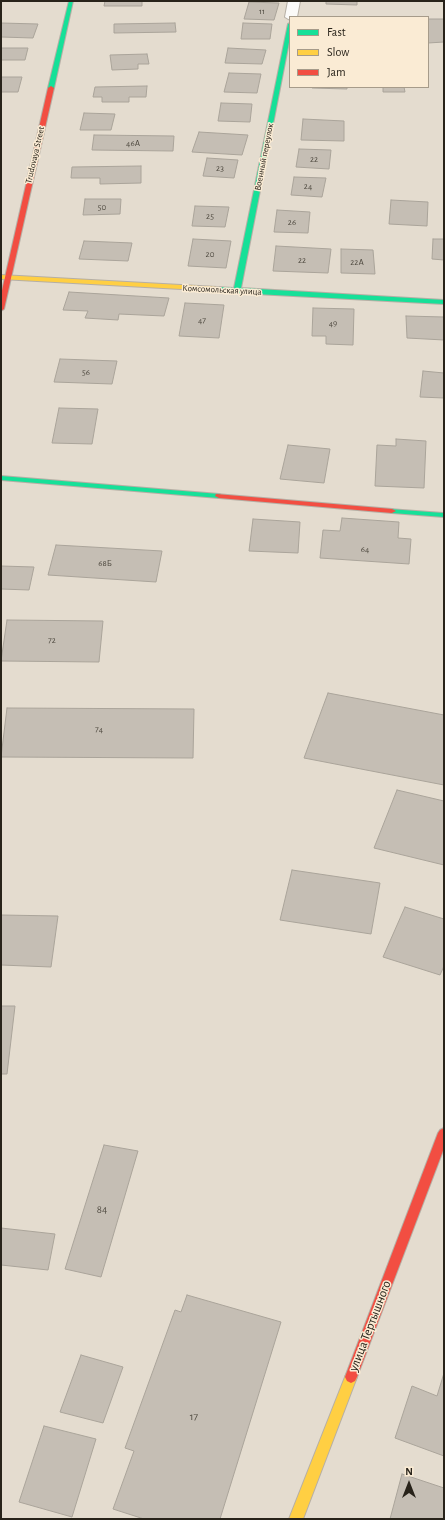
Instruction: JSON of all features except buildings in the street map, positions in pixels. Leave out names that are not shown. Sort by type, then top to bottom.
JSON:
[{"type":"street","name":"Trudovaya Street","points":[[1,309],[4,278],[71,1]]},
{"type":"street","points":[[291,16],[294,1]]},
{"type":"street","name":"Военный переулок","points":[[237,291],[289,29]]},
{"type":"street","name":"Комсомольская улица","points":[[4,278],[444,302]]},
{"type":"street","points":[[1,478],[443,515]]},
{"type":"street","name":"улица Тертышного","points":[[296,1519],[444,1133]]},
{"type":"traffic: fast","points":[[51,88],[71,1]]},
{"type":"traffic: fast","points":[[237,291],[289,29]]},
{"type":"traffic: fast","points":[[217,289],[444,302]]},
{"type":"traffic: fast","points":[[1,478],[219,496]]},
{"type":"traffic: fast","points":[[392,511],[443,515]]},
{"type":"traffic: slow","points":[[1,277],[217,289]]},
{"type":"traffic: slow","points":[[296,1519],[351,1377]]},
{"type":"traffic: jam","points":[[1,309],[51,88]]},
{"type":"traffic: jam","points":[[219,496],[392,511]]},
{"type":"traffic: jam","points":[[351,1377],[444,1133]]}]
